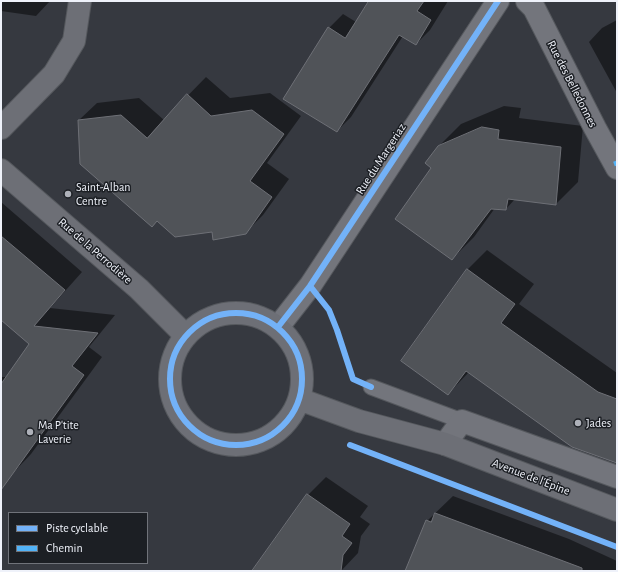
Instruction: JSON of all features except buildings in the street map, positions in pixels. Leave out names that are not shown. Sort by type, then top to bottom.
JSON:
[{"type":"street","points":[[1,128],[54,74],[74,41],[80,1]]},
{"type":"street","name":"Rue du Margeriaz","points":[[278,327],[310,286],[498,1]]},
{"type":"street","name":"Rue des Belledonnes","points":[[527,1],[534,8],[617,168]]},
{"type":"street","name":"Rue de la Perrodière","points":[[1,170],[139,289],[186,336]]},
{"type":"street","points":[[238,312],[258,316],[278,327],[293,343],[302,364],[303,387],[297,407],[286,424],[269,436],[248,444],[225,444],[204,437],[187,423],[174,404],[169,382],[172,360],[182,340],[198,324],[218,314],[238,312]]},
{"type":"street","name":"Avenue de l'Épine","points":[[299,399],[359,421],[446,444],[617,510]]},
{"type":"street","points":[[446,444],[462,421],[617,477]]},
{"type":"lane","points":[[371,388],[462,421]]},
{"type":"cycle path","points":[[278,327],[310,286],[498,1]]},
{"type":"cycle path","points":[[310,286],[329,310],[353,379],[371,387]]},
{"type":"cycle path","points":[[242,313],[261,318],[273,324],[283,332],[291,342],[297,354],[301,366],[302,379],[301,392],[297,404],[291,416],[283,426],[273,434],[261,440],[249,444],[230,445],[211,440],[199,434],[189,426],[181,416],[175,404],[171,392],[170,373],[175,354],[181,342],[189,332],[199,324],[211,318],[223,314],[242,313]]},
{"type":"cycle path","points":[[350,445],[617,547]]},
{"type":"place","name":"Saint-Alban Centre","points":[[68,194]]},
{"type":"place","name":"Jades","points":[[578,423]]},
{"type":"place","name":"Ma P'tite Laverie","points":[[30,432]]}]
